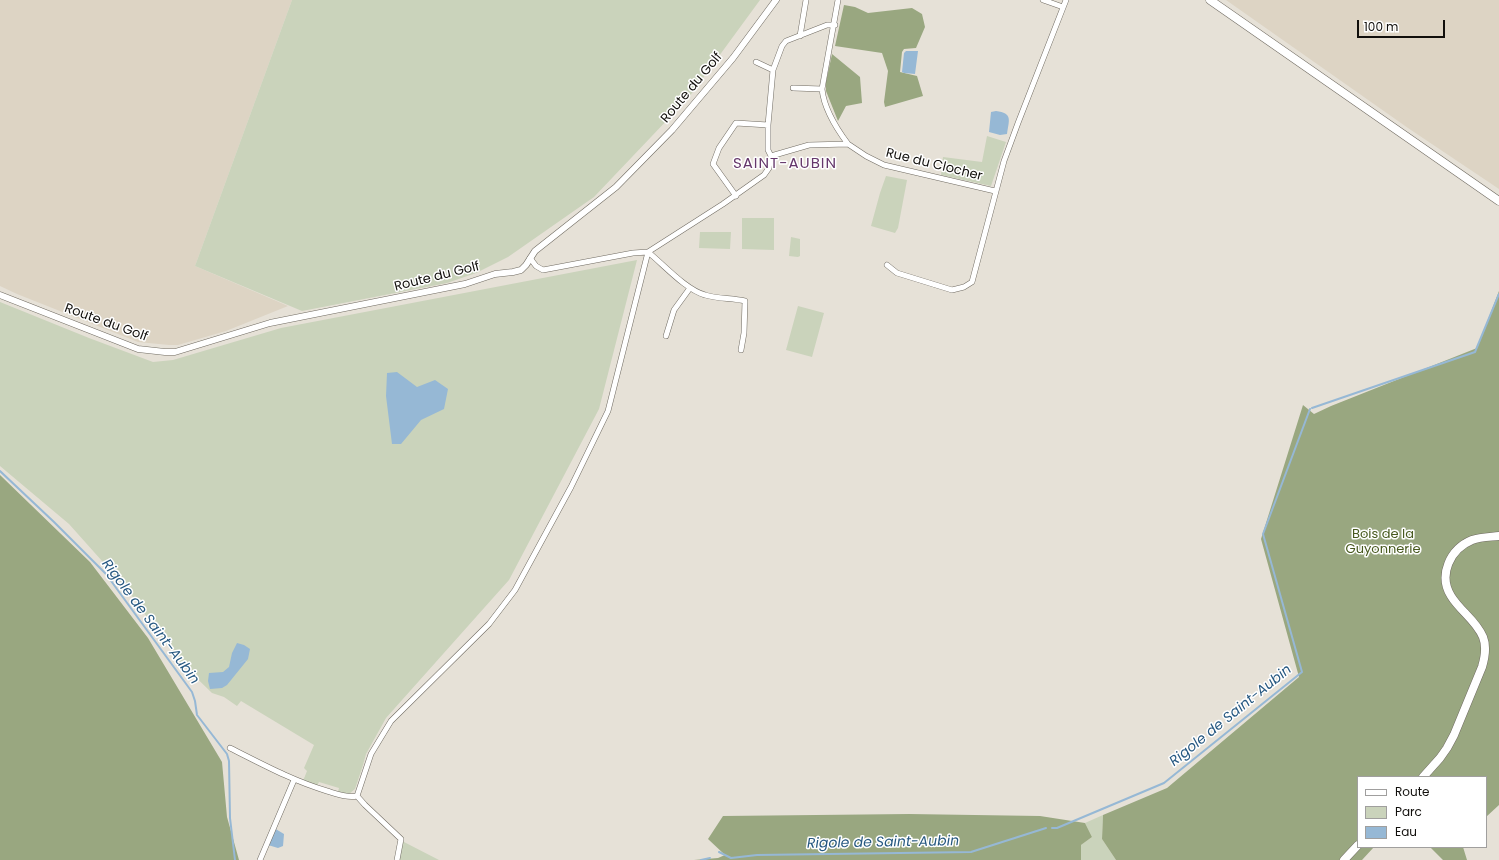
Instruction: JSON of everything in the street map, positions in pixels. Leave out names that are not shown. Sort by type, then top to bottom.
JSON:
[{"type":"main road","points":[[1210,0],[1499,201]]},
{"type":"main road","points":[[1424,776],[1440,758],[1454,735],[1486,656],[1485,643],[1477,626],[1450,595],[1446,578],[1446,567],[1453,554],[1464,544],[1473,540],[1499,536]]},
{"type":"main road","points":[[1344,860],[1357,846]]},
{"type":"street","name":"Route du Golf","points":[[0,295],[138,349],[175,352],[270,323],[465,284],[495,274],[521,270],[535,251],[616,186],[672,130],[733,58],[776,0]]},
{"type":"street","points":[[800,36],[806,0]]},
{"type":"street","points":[[838,0],[835,25],[822,89],[823,98],[833,121],[848,144]]},
{"type":"street","points":[[1043,0],[1063,7]]},
{"type":"street","points":[[887,265],[898,273],[952,290],[964,287],[972,282],[995,191],[1018,123],[1066,0]]},
{"type":"street","points":[[530,258],[536,266],[543,270],[633,253],[648,252],[736,196],[764,175],[769,168],[771,156],[768,150],[768,125],[773,70],[783,44],[786,41],[827,25],[835,25]]},
{"type":"street","points":[[756,62],[773,70]]},
{"type":"street","points":[[793,88],[822,89]]},
{"type":"street","points":[[736,196],[713,164],[719,148],[736,123],[768,125]]},
{"type":"street","points":[[771,156],[809,145],[848,144]]},
{"type":"street","name":"Rue du Clocher","points":[[848,144],[866,156],[884,165],[995,191]]},
{"type":"street","points":[[648,252],[690,288],[704,295],[735,299],[745,302],[744,333],[741,350]]},
{"type":"street","points":[[357,796],[371,754],[391,721],[489,624],[515,590],[571,487],[608,411],[648,252]]},
{"type":"street","points":[[666,336],[674,310],[690,288]]},
{"type":"street","points":[[230,748],[294,780],[346,797],[357,796]]},
{"type":"street","points":[[260,860],[294,780]]},
{"type":"street","points":[[357,796],[401,839],[397,860]]},
{"type":"shaded area","points":[[0,0],[292,0],[195,266],[288,306],[226,331],[178,345],[169,345],[138,342],[0,286]]},
{"type":"shaded area","points":[[1226,0],[1499,0],[1499,189],[1408,128]]},
{"type":"green space","points":[[292,0],[760,0],[689,97],[594,197],[508,257],[476,273],[447,283],[302,311],[195,266]]},
{"type":"green space","points":[[844,5],[855,7],[868,13],[912,8],[922,14],[925,27],[916,48],[904,49],[902,52],[900,72],[917,76],[923,96],[885,107],[884,102],[888,71],[882,53],[835,46]]},
{"type":"green space","points":[[832,54],[860,77],[862,103],[846,106],[838,121],[826,91],[826,82]]},
{"type":"green space","points":[[987,136],[1006,142],[991,186],[941,175],[943,157],[982,162]]},
{"type":"green space","points":[[886,176],[907,180],[898,228],[895,233],[871,226]]},
{"type":"green space","points":[[742,218],[774,218],[774,250],[742,249]]},
{"type":"green space","points":[[700,232],[731,232],[730,249],[699,248]]},
{"type":"green space","points":[[791,237],[800,239],[800,256],[798,257],[789,256]]},
{"type":"green space","points":[[637,260],[599,409],[509,580],[386,718],[366,754],[355,789],[349,794],[338,792],[339,788],[319,782],[317,786],[303,781],[307,771],[304,768],[314,745],[241,701],[237,706],[224,697],[212,693],[177,659],[127,589],[69,524],[0,466],[0,302],[153,362],[173,360],[281,328]]},
{"type":"green space","name":"Bois de la Guyonnerie","points":[[1499,291],[1499,805],[1487,816],[1487,776],[1357,776],[1357,848],[1373,848],[1362,860],[1116,860],[1102,839],[1103,815],[1167,788],[1299,677],[1261,539],[1303,405],[1314,414],[1477,348]]},
{"type":"green space","points":[[798,306],[824,313],[812,357],[786,350]]},
{"type":"green space","points":[[0,475],[90,562],[148,638],[222,762],[227,817],[239,860],[0,860]]},
{"type":"green space","points":[[909,814],[1040,816],[1085,823],[1092,837],[1081,845],[1081,860],[694,860],[718,858],[725,855],[708,839],[723,816]]},
{"type":"green space","points":[[1103,815],[1102,839],[1116,860],[1081,860],[1081,845],[1092,837],[1085,823]]},
{"type":"green space","points":[[402,841],[404,842],[439,860],[399,860]]},
{"type":"green space","points":[[1431,848],[1463,848],[1467,860],[1443,860]]},
{"type":"water","points":[[906,51],[918,51],[915,74],[902,72],[904,53]]},
{"type":"water","points":[[996,111],[1005,113],[1009,118],[1007,134],[1000,135],[989,132],[991,112]]},
{"type":"water","points":[[397,372],[417,387],[435,380],[448,389],[444,409],[421,420],[401,444],[392,444],[386,396],[387,373]]},
{"type":"water","points":[[237,643],[250,649],[248,659],[227,685],[222,688],[210,689],[208,681],[209,673],[223,672],[229,667],[232,653]]},
{"type":"water","points":[[274,828],[284,834],[283,846],[278,848],[268,845]]},
{"type":"waterway","name":"Rigole de Saint-Aubin","points":[[1312,408],[1475,352],[1499,294]]},
{"type":"waterway","name":"Rigole de Saint-Aubin","points":[[1052,828],[1057,828],[1164,783],[1302,672],[1263,534],[1310,409]]},
{"type":"waterway","name":"Rigole de Saint-Aubin","points":[[0,471],[106,574],[192,692],[197,715],[227,754],[229,761],[230,818],[235,860]]},
{"type":"waterway","name":"Rigole de Saint-Aubin","points":[[719,852],[731,858],[757,855],[971,852],[1046,828]]},
{"type":"waterway","name":"Rigole de Saint-Aubin","points":[[701,860],[710,858]]},
{"type":"district","name":"SAINT-AUBIN","points":[[785,164]]}]
